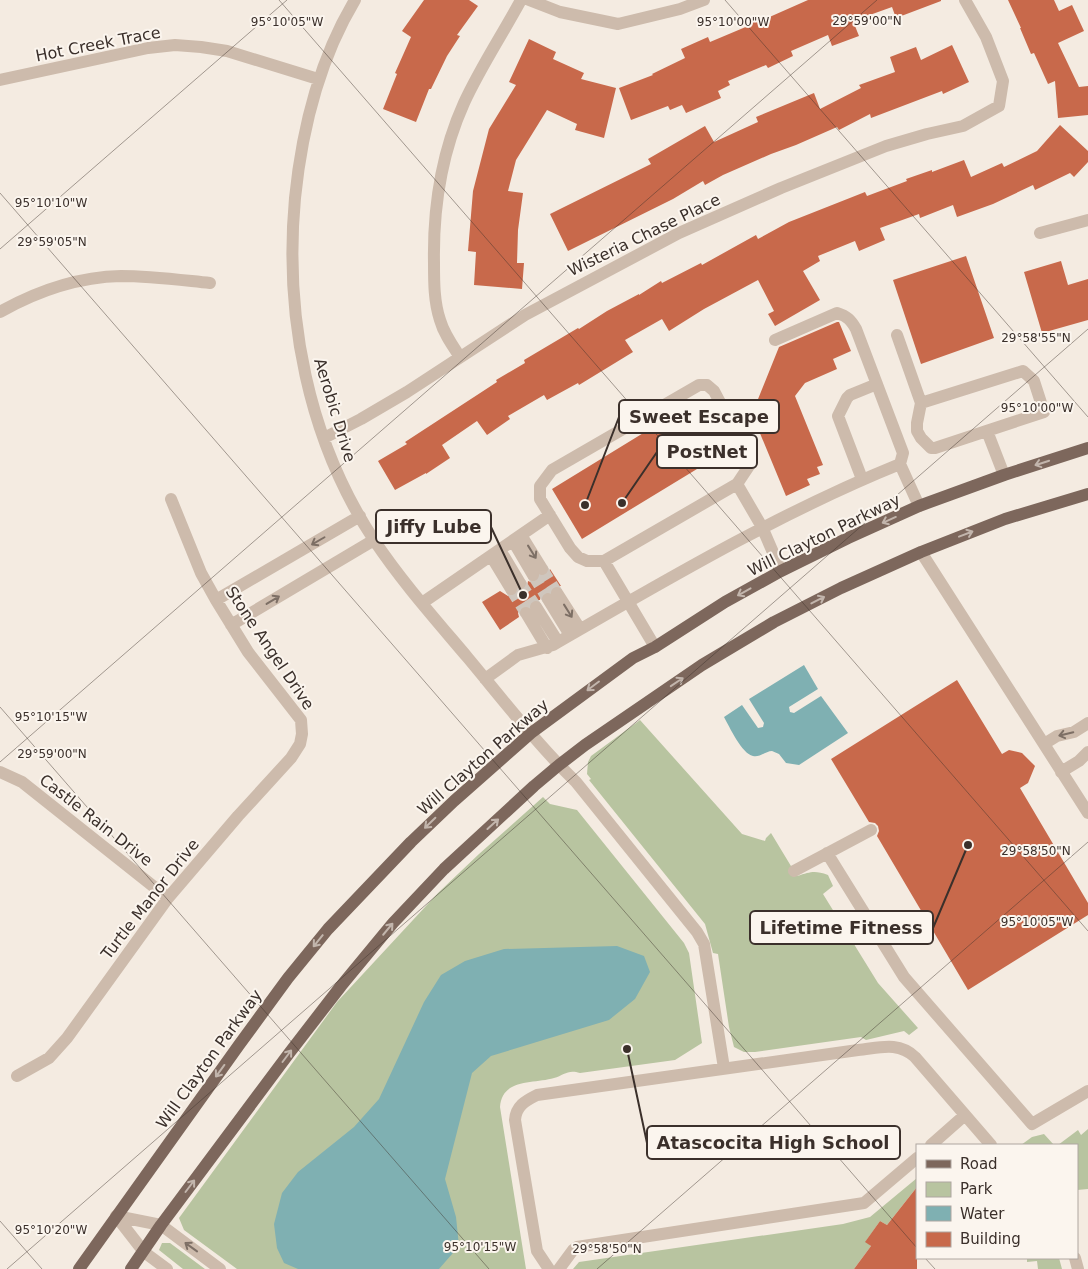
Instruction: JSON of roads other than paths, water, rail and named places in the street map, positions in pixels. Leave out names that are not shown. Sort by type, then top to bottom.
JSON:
[{"type":"main road","name":"Will Clayton Parkway","points":[[79,1269],[282,986],[328,929],[410,842],[531,733],[633,658],[655,647],[726,602],[781,571],[919,506],[1004,475],[1088,448]]},
{"type":"main road","points":[[131,1269],[161,1225],[341,986],[393,923],[444,869],[534,786],[585,745],[694,670],[774,622],[841,588],[921,552],[1005,519],[1088,494]]},
{"type":"street","name":"Aerobic Drive","points":[[354,0],[333,42],[318,79],[307,120],[297,175],[292,234],[292,291],[303,371],[324,438],[339,476],[374,540],[422,603],[559,766],[582,789],[697,932],[704,944],[724,1068]]},
{"type":"street","points":[[460,357],[446,336],[439,319],[435,298],[434,245],[439,186],[447,151],[464,102],[521,0]]},
{"type":"street","points":[[529,0],[560,12],[618,24],[680,9],[704,0]]},
{"type":"street","name":"Wisteria Chase Place","points":[[324,438],[407,392],[544,304],[679,233],[795,182],[886,146],[963,126],[999,106],[1004,81],[986,37],[965,0]]},
{"type":"street","name":"Hot Creek Trace","points":[[0,80],[148,48],[175,46],[227,51],[318,79]]},
{"type":"street","points":[[1040,233],[1088,220]]},
{"type":"street","points":[[0,312],[22,299],[84,280],[121,276],[210,282]]},
{"type":"street","points":[[775,340],[837,313],[846,316],[856,329],[903,453],[900,464],[919,506]]},
{"type":"street","points":[[897,335],[921,403],[917,431],[931,448],[1044,412],[1034,381],[1023,371],[921,403]]},
{"type":"street","points":[[698,384],[707,385],[714,391],[749,457],[749,466],[736,484],[604,561],[587,561],[578,556],[570,548],[540,499],[540,486],[552,470],[698,384]]},
{"type":"street","points":[[862,480],[838,416],[850,395],[877,384]]},
{"type":"street","points":[[988,431],[1004,475]]},
{"type":"street","points":[[486,679],[518,654],[552,645],[762,527],[900,464]]},
{"type":"street","points":[[736,484],[762,527],[781,571]]},
{"type":"street","name":"Stone Angel Drive","points":[[171,499],[201,573],[216,600],[248,652],[301,720],[302,734]]},
{"type":"street","points":[[422,603],[550,515]]},
{"type":"street","points":[[216,600],[360,516]]},
{"type":"street","points":[[517,538],[538,572]]},
{"type":"street","points":[[231,625],[374,540]]},
{"type":"street","points":[[921,552],[1088,814]]},
{"type":"street","points":[[495,553],[516,586]]},
{"type":"street","points":[[604,561],[655,647]]},
{"type":"street","points":[[552,596],[575,632]]},
{"type":"street","points":[[531,610],[552,645]]},
{"type":"street","points":[[1044,744],[1057,736],[1074,732],[1088,723]]},
{"type":"street","name":"Turtle Manor Drive","points":[[17,1076],[49,1058],[67,1038],[168,898],[290,758],[300,744],[302,734]]},
{"type":"street","points":[[1061,772],[1088,752]]},
{"type":"street","name":"Castle Rain Drive","points":[[0,772],[22,782],[168,898]]},
{"type":"street","points":[[794,871],[871,830]]},
{"type":"street","points":[[827,853],[904,977],[1032,1124],[1088,1091]]},
{"type":"street","points":[[549,1269],[537,1251],[515,1120],[516,1112],[521,1105],[537,1095],[890,1046],[900,1047],[915,1057],[990,1144]]},
{"type":"street","points":[[932,1144],[965,1115]]},
{"type":"street","points":[[559,1269],[578,1247],[864,1203],[916,1159]]},
{"type":"street","points":[[116,1216],[161,1225],[220,1269]]},
{"type":"street","points":[[116,1216],[144,1252],[167,1269]]},
{"type":"water","points":[[804,665],[818,689],[789,707],[790,712],[794,713],[821,696],[848,733],[799,765],[786,763],[779,754],[772,751],[758,756],[749,754],[736,739],[724,717],[742,705],[758,728],[763,727],[764,723],[749,699]]},
{"type":"water","points":[[617,946],[644,956],[650,972],[635,999],[609,1020],[491,1056],[472,1073],[445,1179],[456,1217],[459,1246],[439,1269],[298,1269],[284,1263],[277,1248],[274,1224],[282,1193],[298,1172],[354,1127],[379,1099],[424,1002],[441,975],[465,961],[504,949]]},
{"type":"tunnel","points":[[542,569],[557,593]]},
{"type":"tunnel","points":[[533,575],[548,599]]},
{"type":"tunnel","points":[[520,583],[536,607]]},
{"type":"tunnel","points":[[511,589],[526,613]]},
{"type":"place","name":"PostNet","points":[[622,503]]},
{"type":"place","name":"Sweet Escape","points":[[585,505]]},
{"type":"place","name":"Jiffy Lube","points":[[523,595]]},
{"type":"place","name":"Lifetime Fitness","points":[[968,845]]},
{"type":"place","name":"Atascocita High School","points":[[627,1049]]}]
